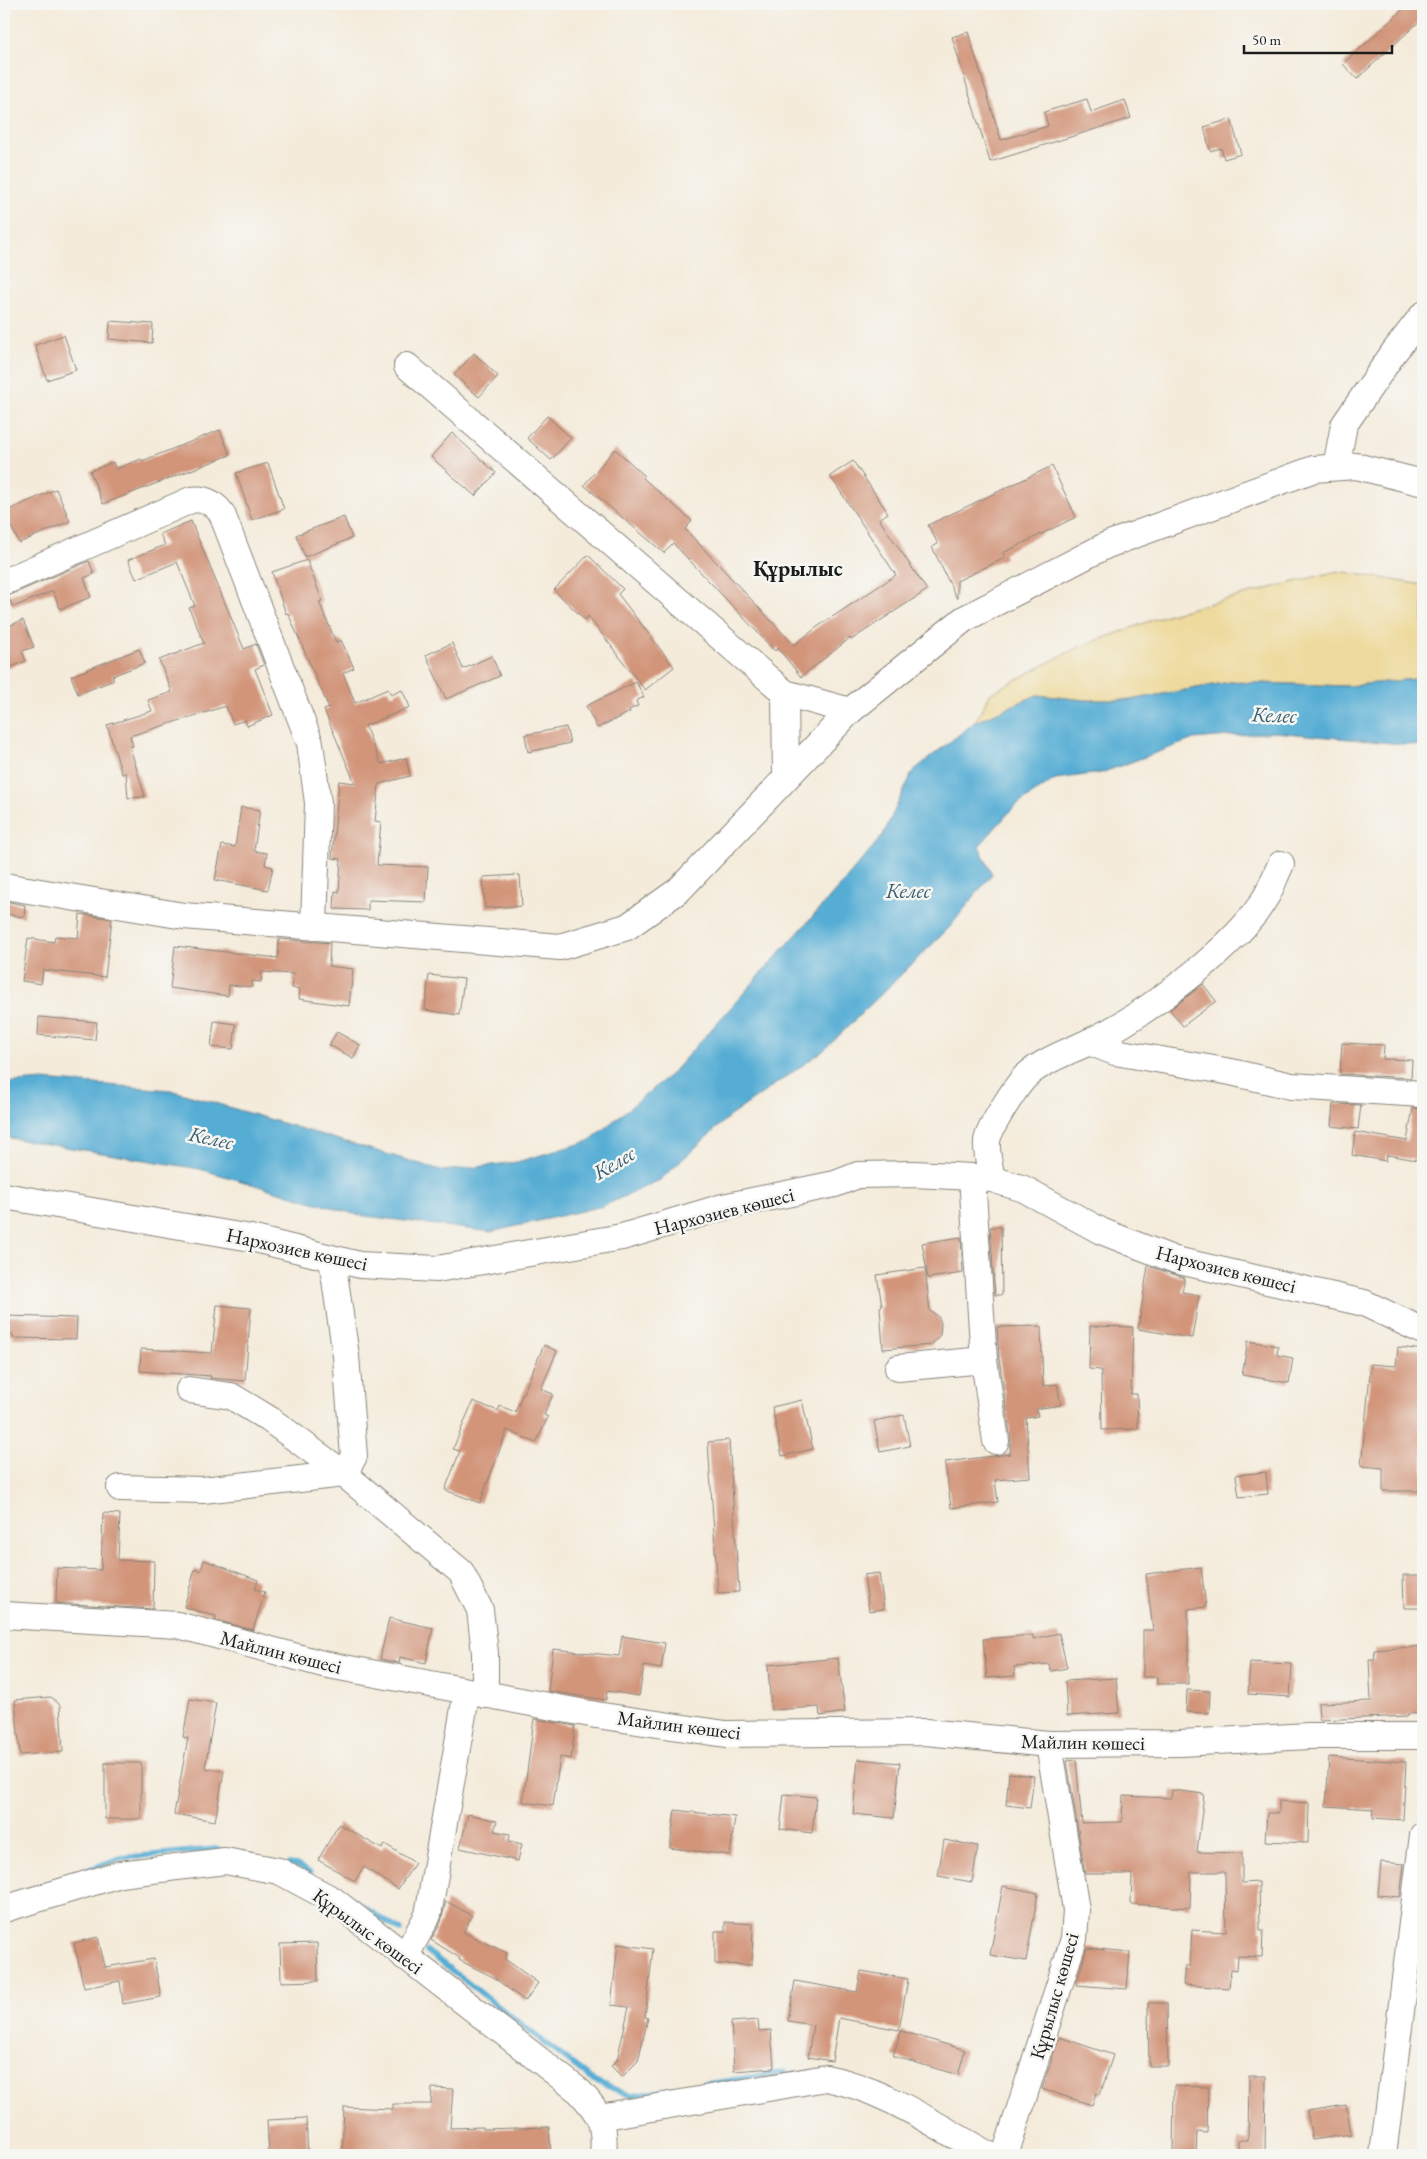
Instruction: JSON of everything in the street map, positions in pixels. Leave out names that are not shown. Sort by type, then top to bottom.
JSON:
[{"type":"street","points":[[1336,467],[1344,424],[1394,352],[1423,316]]},
{"type":"street","points":[[407,366],[785,693],[850,711]]},
{"type":"street","points":[[4,886],[184,916],[560,946],[627,927],[679,890],[850,711],[964,619],[1107,545],[1314,468],[1356,466],[1423,483]]},
{"type":"street","points":[[4,582],[191,500],[207,500],[216,507],[222,514],[310,743],[318,803],[314,926]]},
{"type":"street","points":[[785,693],[786,777]]},
{"type":"street","points":[[996,1441],[984,1360],[982,1178],[987,1140],[1004,1105],[1026,1076],[1069,1049],[1089,1042],[1140,1012],[1208,962],[1250,918],[1266,896],[1281,864]]},
{"type":"street","points":[[1089,1042],[1115,1052],[1231,1072],[1291,1086],[1423,1094]]},
{"type":"street","name":"Нархозиев көшесі","points":[[4,1196],[251,1238],[360,1265],[438,1269],[622,1237],[723,1207],[835,1184],[858,1175],[914,1174],[982,1178],[1024,1189],[1101,1231],[1175,1260],[1364,1303],[1423,1331]]},
{"type":"street","points":[[332,1259],[346,1356],[354,1456],[344,1474]]},
{"type":"street","points":[[898,1368],[984,1360]]},
{"type":"street","points":[[189,1390],[231,1396],[270,1419],[344,1474],[461,1572],[480,1610],[485,1653],[428,1915],[405,1957]]},
{"type":"street","points":[[120,1488],[202,1490],[344,1474]]},
{"type":"street","name":"Майлин көшесі","points":[[4,1615],[178,1625],[324,1664],[476,1693],[726,1734],[926,1732],[1049,1744],[1181,1744],[1308,1736],[1423,1736]]},
{"type":"street","name":"Құрылыс көшесі","points":[[1005,2155],[1074,1939],[1076,1910],[1049,1744]]},
{"type":"street","points":[[1383,2155],[1423,1835]]},
{"type":"street","name":"Құрылыс көшесі","points":[[4,1909],[120,1874],[225,1861],[279,1871],[333,1900],[579,2090],[600,2117],[605,2134],[603,2155]]},
{"type":"street","points":[[600,2117],[826,2078],[849,2082],[878,2094],[989,2155]]},
{"type":"sand","points":[[1338,571],[1423,585],[1423,678],[1348,686],[1230,682],[1130,700],[1085,700],[1037,695],[975,722],[991,693],[1074,649],[1169,614]]},
{"type":"water","name":"Келес","points":[[1423,678],[1423,746],[1275,732],[1194,739],[1101,773],[1055,779],[1014,807],[979,846],[992,874],[949,928],[823,1051],[730,1116],[660,1180],[603,1206],[491,1232],[358,1215],[200,1169],[4,1137],[4,1083],[43,1080],[171,1090],[444,1171],[517,1162],[589,1141],[671,1074],[840,886],[883,835],[913,771],[975,722],[1037,695],[1085,700],[1130,700],[1230,682],[1348,686]]},
{"type":"building","points":[[1409,4],[1423,4],[1423,18],[1357,79],[1343,64]]},
{"type":"building","points":[[968,32],[1001,140],[1048,126],[1044,112],[1087,99],[1091,112],[1125,100],[1131,118],[990,162],[952,37]]},
{"type":"building","points":[[1231,119],[1241,154],[1224,159],[1221,148],[1210,151],[1204,127]]},
{"type":"building","points":[[110,321],[153,324],[152,343],[109,339]]},
{"type":"building","points":[[64,335],[76,370],[47,380],[35,345]]},
{"type":"building","points":[[474,353],[498,376],[479,397],[454,375]]},
{"type":"building","points":[[547,416],[571,438],[551,460],[527,438]]},
{"type":"building","points":[[220,430],[230,455],[103,504],[90,471],[113,462],[116,469],[141,459],[142,461]]},
{"type":"building","points":[[452,433],[496,473],[475,496],[431,457]]},
{"type":"building","points":[[615,449],[645,476],[643,478],[692,521],[685,529],[794,645],[820,625],[896,575],[830,476],[853,461],[888,513],[879,519],[927,590],[851,640],[850,638],[801,677],[778,648],[775,651],[673,543],[664,553],[584,485]]},
{"type":"building","points":[[268,463],[284,509],[252,520],[236,473]]},
{"type":"building","points":[[1052,466],[1076,517],[1003,553],[1005,558],[957,581],[957,599],[932,547],[938,544],[928,525]]},
{"type":"building","points":[[56,489],[70,521],[19,543],[4,512]]},
{"type":"building","points":[[344,517],[352,538],[305,557],[296,535]]},
{"type":"building","points":[[191,521],[244,649],[256,644],[264,665],[255,669],[273,715],[247,726],[245,720],[233,724],[226,706],[130,736],[133,746],[130,747],[145,797],[128,798],[126,773],[122,774],[107,725],[152,711],[148,700],[172,692],[159,660],[204,643],[189,608],[195,606],[177,562],[136,579],[128,560],[165,545],[160,534]]},
{"type":"building","points":[[588,555],[623,589],[618,594],[674,667],[645,690],[588,616],[585,620],[554,590]]},
{"type":"building","points":[[307,560],[322,601],[319,602],[336,642],[341,640],[354,668],[343,673],[355,703],[388,689],[391,695],[402,690],[410,707],[365,726],[381,764],[406,758],[410,776],[379,784],[375,821],[381,822],[377,865],[428,867],[426,902],[368,900],[368,910],[334,909],[335,891],[339,892],[341,859],[332,858],[339,781],[355,783],[324,710],[329,708],[288,613],[286,614],[272,572]]},
{"type":"building","points":[[89,561],[94,574],[84,578],[91,597],[60,609],[53,591],[13,607],[8,596]]},
{"type":"building","points":[[23,620],[34,647],[22,651],[26,661],[4,670],[4,628]]},
{"type":"building","points":[[452,643],[463,669],[492,656],[500,676],[446,699],[426,655]]},
{"type":"building","points":[[139,649],[145,663],[112,676],[114,680],[78,694],[71,676]]},
{"type":"building","points":[[636,682],[644,697],[636,701],[638,706],[629,710],[630,712],[597,728],[586,706]]},
{"type":"building","points":[[566,727],[570,743],[528,752],[525,735]]},
{"type":"building","points":[[241,807],[260,810],[254,851],[267,853],[265,865],[273,867],[268,890],[215,880],[222,845],[235,847]]},
{"type":"building","points":[[520,875],[522,906],[485,908],[483,877]]},
{"type":"building","points":[[4,901],[25,905],[24,917],[4,914]]},
{"type":"building","points":[[80,914],[112,919],[105,977],[43,970],[41,984],[22,981],[28,938],[54,942],[55,936],[78,938]]},
{"type":"building","points":[[279,939],[330,943],[329,966],[353,969],[349,1006],[299,999],[300,989],[292,988],[294,974],[262,972],[261,982],[252,981],[252,987],[229,985],[228,996],[170,988],[175,946],[278,958]]},
{"type":"building","points":[[429,975],[464,979],[459,1015],[425,1010]]},
{"type":"building","points":[[1203,984],[1216,1001],[1183,1026],[1170,1010]]},
{"type":"building","points":[[39,1017],[97,1022],[95,1040],[38,1035]]},
{"type":"building","points":[[214,1021],[236,1024],[233,1049],[211,1047]]},
{"type":"building","points":[[337,1032],[360,1045],[353,1058],[329,1045]]},
{"type":"building","points":[[1342,1043],[1384,1045],[1383,1059],[1412,1060],[1411,1078],[1340,1074]]},
{"type":"building","points":[[1333,1104],[1361,1105],[1358,1129],[1331,1126]]},
{"type":"building","points":[[1413,1108],[1423,1109],[1423,1161],[1387,1155],[1386,1161],[1352,1155],[1355,1132],[1407,1141]]},
{"type":"building","points":[[990,1227],[1001,1227],[1002,1295],[995,1295]]},
{"type":"building","points":[[961,1237],[963,1273],[928,1278],[922,1243]]},
{"type":"building","points":[[1148,1266],[1185,1278],[1182,1292],[1199,1295],[1192,1338],[1138,1329]]},
{"type":"building","points":[[925,1268],[930,1311],[938,1316],[941,1323],[940,1335],[931,1345],[883,1349],[880,1307],[882,1306],[877,1275]]},
{"type":"building","points":[[217,1305],[251,1308],[245,1381],[210,1378],[211,1376],[140,1371],[141,1349],[212,1353]]},
{"type":"building","points":[[4,1316],[77,1318],[76,1339],[13,1338],[13,1335],[4,1334]]},
{"type":"building","points":[[1041,1326],[1043,1386],[1057,1384],[1061,1405],[1036,1409],[1038,1416],[1026,1418],[1030,1477],[995,1480],[998,1502],[951,1508],[945,1462],[1010,1454],[1011,1439],[999,1358],[997,1327]]},
{"type":"building","points":[[1090,1326],[1133,1327],[1131,1394],[1137,1394],[1138,1429],[1102,1430],[1101,1370],[1089,1369]]},
{"type":"building","points":[[1248,1341],[1278,1346],[1277,1355],[1293,1358],[1289,1383],[1242,1375]]},
{"type":"building","points":[[544,1345],[557,1351],[541,1389],[553,1394],[544,1415],[548,1417],[536,1443],[507,1430],[480,1503],[445,1490],[460,1451],[453,1449],[473,1401],[498,1411],[500,1406],[515,1412]]},
{"type":"building","points":[[1398,1347],[1423,1350],[1423,1491],[1383,1491],[1383,1468],[1361,1466],[1371,1364],[1396,1366]]},
{"type":"building","points":[[802,1400],[813,1449],[782,1456],[772,1407]]},
{"type":"building","points":[[904,1415],[910,1446],[880,1452],[874,1421]]},
{"type":"building","points":[[729,1440],[739,1592],[718,1593],[708,1442]]},
{"type":"building","points":[[1266,1472],[1268,1494],[1239,1497],[1236,1475]]},
{"type":"building","points":[[103,1513],[120,1514],[118,1560],[154,1561],[153,1609],[56,1603],[57,1568],[101,1570]]},
{"type":"building","points":[[204,1560],[258,1580],[255,1589],[265,1592],[253,1630],[215,1620],[216,1616],[184,1607],[195,1569],[201,1571]]},
{"type":"building","points":[[1201,1567],[1206,1607],[1188,1609],[1188,1684],[1157,1684],[1157,1677],[1143,1677],[1143,1630],[1153,1630],[1146,1574]]},
{"type":"building","points":[[879,1573],[884,1609],[869,1611],[864,1575]]},
{"type":"building","points":[[1403,1575],[1423,1575],[1423,1608],[1404,1608]]},
{"type":"building","points":[[389,1618],[433,1628],[426,1663],[400,1657],[399,1663],[380,1659]]},
{"type":"building","points":[[1059,1633],[1067,1668],[1051,1671],[1049,1664],[1014,1667],[1015,1676],[987,1678],[983,1639],[1033,1635],[1033,1639]]},
{"type":"building","points":[[622,1636],[665,1643],[661,1669],[644,1666],[639,1696],[607,1691],[606,1700],[548,1691],[553,1649],[619,1656]]},
{"type":"building","points":[[1423,1646],[1423,1713],[1407,1714],[1408,1716],[1319,1720],[1318,1703],[1371,1701],[1369,1660],[1375,1660],[1374,1650]]},
{"type":"building","points":[[838,1658],[845,1712],[820,1716],[819,1707],[771,1710],[768,1665]]},
{"type":"building","points":[[1250,1662],[1292,1664],[1290,1697],[1248,1694]]},
{"type":"building","points":[[1116,1678],[1119,1713],[1067,1716],[1065,1681]]},
{"type":"building","points":[[1187,1690],[1210,1691],[1209,1713],[1186,1712]]},
{"type":"building","points":[[51,1697],[60,1705],[63,1752],[20,1755],[15,1700]]},
{"type":"building","points":[[190,1699],[216,1703],[205,1768],[224,1771],[215,1821],[174,1814],[188,1738],[183,1737]]},
{"type":"building","points":[[534,1719],[575,1726],[571,1759],[560,1757],[553,1806],[523,1802]]},
{"type":"building","points":[[1329,1757],[1406,1762],[1403,1820],[1373,1818],[1374,1809],[1326,1806]]},
{"type":"building","points":[[858,1759],[900,1763],[894,1818],[853,1814]]},
{"type":"building","points":[[1076,1760],[1082,1823],[1122,1822],[1123,1796],[1171,1798],[1172,1790],[1204,1794],[1197,1852],[1242,1853],[1242,1883],[1259,1882],[1260,1930],[1263,1930],[1262,1957],[1238,1956],[1237,1970],[1231,1969],[1229,1988],[1183,1985],[1185,1966],[1190,1966],[1192,1930],[1226,1932],[1225,1872],[1191,1872],[1190,1908],[1131,1904],[1132,1874],[1085,1874],[1067,1761]]},
{"type":"building","points":[[105,1763],[141,1763],[141,1819],[105,1819]]},
{"type":"building","points":[[1009,1773],[1034,1776],[1030,1808],[1006,1805]]},
{"type":"building","points":[[784,1794],[816,1797],[812,1833],[780,1829]]},
{"type":"building","points":[[1279,1801],[1309,1803],[1308,1843],[1265,1841],[1267,1813],[1279,1813]]},
{"type":"building","points":[[675,1810],[735,1817],[730,1855],[670,1848]]},
{"type":"building","points":[[468,1814],[497,1821],[494,1831],[510,1834],[509,1841],[522,1844],[518,1861],[460,1848]]},
{"type":"building","points":[[339,1824],[382,1849],[385,1844],[415,1863],[398,1889],[364,1867],[355,1881],[318,1860]]},
{"type":"building","points":[[944,1840],[978,1846],[972,1882],[938,1876]]},
{"type":"building","points":[[1381,1862],[1404,1864],[1400,1897],[1378,1895]]},
{"type":"building","points":[[1003,1886],[1038,1893],[1026,1961],[990,1955]]},
{"type":"building","points":[[446,1901],[472,1916],[463,1932],[507,1953],[505,1959],[538,1983],[525,2001],[493,1977],[459,1960],[460,1958],[431,1940],[441,1922]]},
{"type":"building","points":[[725,1922],[753,1924],[752,1965],[715,1964],[715,1931],[725,1931]]},
{"type":"building","points":[[98,1937],[105,1967],[154,1959],[161,1997],[123,2004],[120,1981],[84,1988],[74,1943]]},
{"type":"building","points":[[317,1943],[318,1981],[281,1982],[280,1944]]},
{"type":"building","points":[[618,1944],[653,1949],[645,2017],[648,2018],[638,2061],[622,2077],[611,2066],[617,2060],[629,2007],[611,2005]]},
{"type":"building","points":[[1087,1948],[1130,1952],[1127,1989],[1076,1985]]},
{"type":"building","points":[[861,1971],[908,1979],[899,2030],[839,2018],[832,2061],[808,2057],[813,2025],[788,2021],[795,1981],[857,1992]]},
{"type":"building","points":[[1148,2003],[1167,2003],[1168,2066],[1149,2066]]},
{"type":"building","points":[[758,2020],[759,2031],[771,2030],[774,2068],[734,2071],[731,2022]]},
{"type":"building","points":[[901,2031],[965,2050],[958,2075],[893,2056]]},
{"type":"building","points":[[1059,2037],[1113,2055],[1100,2095],[1096,2093],[1092,2105],[1042,2089]]},
{"type":"building","points":[[1249,2076],[1266,2076],[1265,2155],[1238,2155],[1238,2140],[1248,2140]]},
{"type":"building","points":[[1174,2086],[1208,2087],[1207,2133],[1197,2132],[1196,2155],[1173,2155]]},
{"type":"building","points":[[432,2088],[453,2089],[450,2128],[549,2127],[551,2155],[342,2155],[344,2107],[393,2109],[393,2104],[431,2104]]},
{"type":"building","points":[[1346,2105],[1351,2134],[1312,2140],[1307,2111]]},
{"type":"building","points":[[306,2118],[308,2155],[269,2155],[267,2120]]},
{"type":"waterway","points":[[79,1873],[120,1858],[221,1850]]},
{"type":"waterway","points":[[289,1864],[297,1865],[310,1873]]},
{"type":"waterway","points":[[350,1898],[401,1931]]},
{"type":"waterway","points":[[427,1951],[593,2080],[631,2096],[785,2072]]},
{"type":"district","name":"Құрылыс","points":[[798,568]]}]
